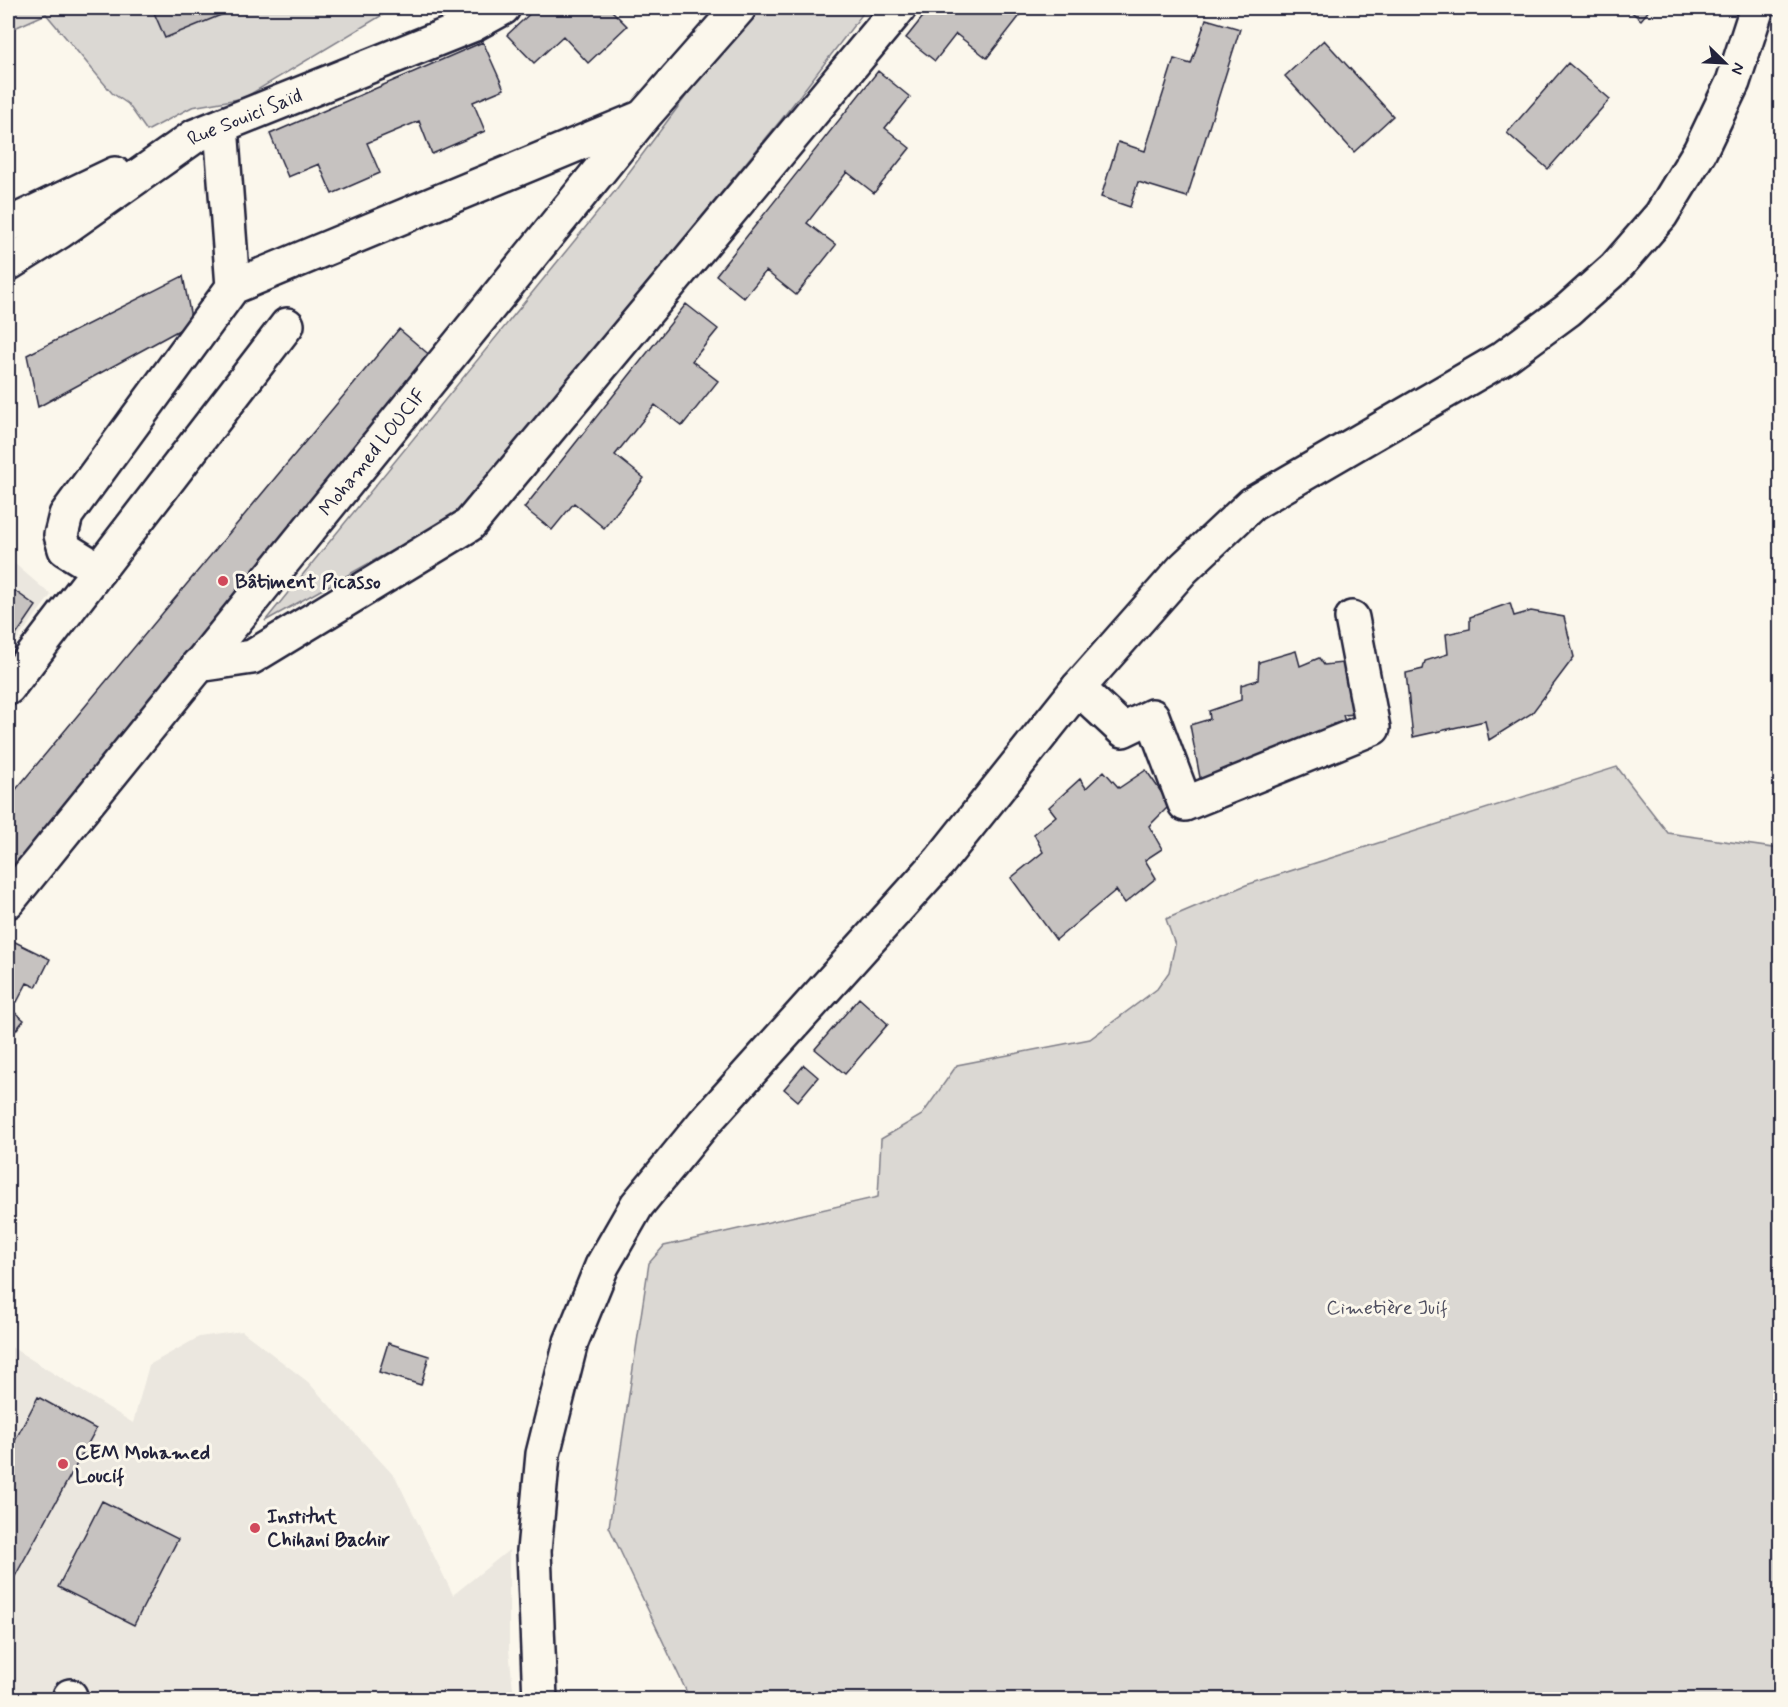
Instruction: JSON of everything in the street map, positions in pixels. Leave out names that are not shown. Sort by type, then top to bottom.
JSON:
[{"type":"main road","name":"Rue Souici Saïd","points":[[8,264],[208,131],[472,25],[502,8]]},
{"type":"main road","name":"Mohamed LOUCIF","points":[[8,901],[643,117],[739,8]]},
{"type":"main road","points":[[198,665],[252,657],[469,525],[899,8]]},
{"type":"main road","points":[[540,1700],[534,1551],[543,1454],[571,1342],[602,1266],[637,1205],[704,1123],[940,861],[1077,688],[1183,569],[1252,504],[1503,358],[1568,310],[1614,268],[1661,215],[1700,151],[1733,82],[1757,8]]},
{"type":"main road","points":[[99,570],[65,549],[61,535],[66,515],[233,287],[643,117]]},
{"type":"main road","points":[[8,225],[208,131],[233,287]]},
{"type":"main road","points":[[8,688],[287,325]]},
{"type":"main road","points":[[1077,688],[1123,730],[1152,716],[1185,804],[1373,728],[1352,618]]},
{"type":"shaded area","points":[[8,558],[51,595],[8,652]]},
{"type":"shaded area","name":"Institut Chihani Bachir","points":[[242,1331],[308,1382],[396,1478],[453,1595],[509,1550],[509,1649],[514,1699],[8,1699],[8,1345],[133,1423],[149,1365],[199,1337]]},
{"type":"green space","points":[[8,8],[394,8],[244,98],[192,107],[147,131],[128,104],[112,93],[46,14],[8,31]]},
{"type":"green space","points":[[752,8],[867,8],[781,120],[456,515],[265,621],[615,191]]},
{"type":"green space","name":"Cimetière Juif","points":[[1617,767],[1668,833],[1780,849],[1780,1699],[690,1699],[609,1527],[649,1263],[664,1246],[878,1197],[881,1139],[922,1115],[957,1065],[1090,1039],[1157,989],[1169,972],[1175,945],[1166,919],[1246,885]]},
{"type":"building","points":[[152,8],[238,8],[165,38]]},
{"type":"building","points":[[536,8],[609,8],[627,26],[588,63],[563,36],[534,63],[507,35]]},
{"type":"building","points":[[930,8],[1026,8],[987,58],[956,34],[935,61],[906,38]]},
{"type":"building","points":[[1627,8],[1651,8],[1641,20]]},
{"type":"building","points":[[1206,19],[1240,29],[1187,197],[1138,182],[1130,207],[1101,197],[1118,142],[1145,151],[1174,59],[1191,64]]},
{"type":"building","points":[[1324,40],[1393,116],[1354,152],[1285,76]]},
{"type":"building","points":[[483,42],[504,89],[473,102],[485,131],[432,154],[419,121],[367,143],[380,173],[332,194],[319,164],[288,177],[270,134]]},
{"type":"building","points":[[1568,63],[1610,99],[1548,169],[1507,133]]},
{"type":"building","points":[[878,71],[910,97],[885,128],[910,148],[874,193],[847,172],[807,223],[836,245],[796,295],[766,271],[744,298],[716,275]]},
{"type":"building","points":[[183,276],[192,323],[38,407],[27,355]]},
{"type":"building","points":[[686,304],[718,329],[692,361],[718,381],[682,426],[655,405],[615,455],[644,478],[604,528],[574,503],[552,530],[524,508]]},
{"type":"building","name":"Bâtiment Picasso","points":[[399,329],[439,363],[8,881],[8,799]]},
{"type":"building","points":[[8,586],[36,606],[8,647]]},
{"type":"building","points":[[1510,603],[1514,616],[1531,611],[1564,617],[1574,657],[1532,713],[1489,740],[1485,721],[1413,737],[1406,673],[1423,669],[1425,661],[1448,654],[1446,634],[1470,629],[1470,617]]},
{"type":"building","points":[[1296,651],[1300,666],[1319,658],[1324,665],[1352,662],[1357,714],[1343,715],[1345,722],[1333,724],[1338,755],[1202,788],[1190,725],[1210,719],[1209,711],[1241,700],[1241,685],[1258,680],[1259,662]]},
{"type":"building","points":[[1146,770],[1170,805],[1149,826],[1162,849],[1145,860],[1156,878],[1125,903],[1116,890],[1056,940],[1011,878],[1043,852],[1034,834],[1056,816],[1049,807],[1080,779],[1086,788],[1104,771],[1119,788]]},
{"type":"building","points":[[11,940],[50,959],[36,987],[27,983],[17,1002],[8,997],[8,948]]},
{"type":"building","points":[[859,998],[888,1024],[845,1074],[815,1049]]},
{"type":"building","points":[[8,1007],[24,1020],[8,1040]]},
{"type":"building","points":[[804,1065],[818,1077],[798,1101],[784,1089]]},
{"type":"building","points":[[388,1343],[429,1356],[421,1385],[379,1372]]},
{"type":"building","points":[[38,1397],[96,1429],[8,1589],[8,1454]]},
{"type":"building","points":[[102,1501],[178,1539],[134,1625],[58,1587]]},
{"type":"place","name":"Bâtiment Picasso","points":[[223,581]]},
{"type":"place","name":"CEM Mohamed Loucif","points":[[63,1464]]},
{"type":"place","name":"Institut Chihani Bachir","points":[[255,1528]]}]
